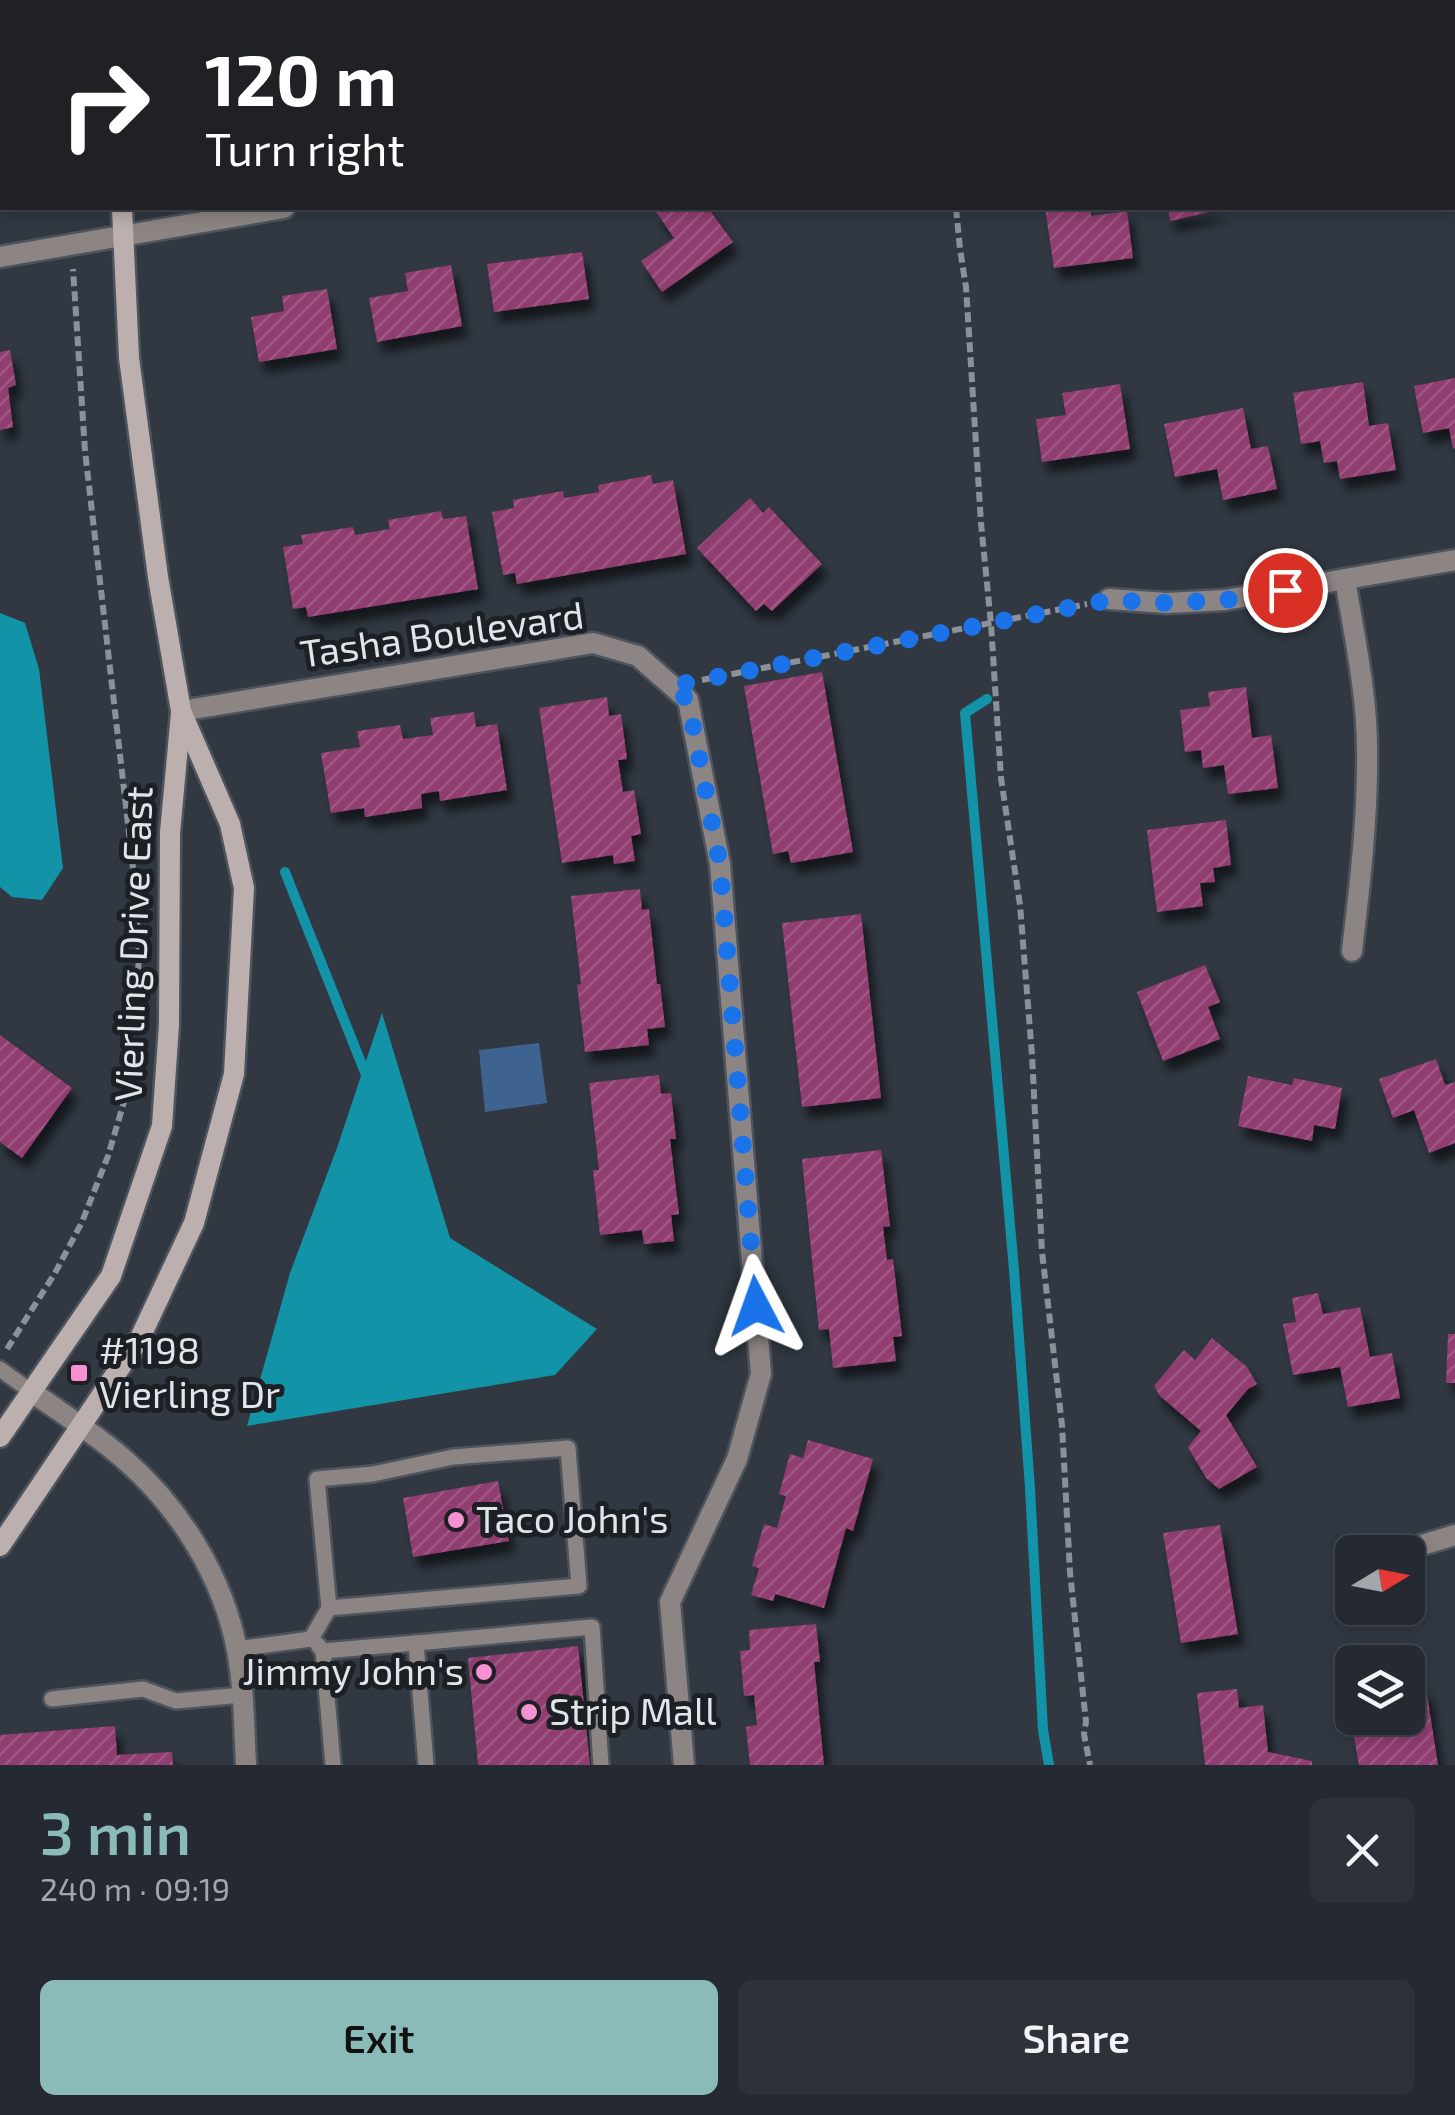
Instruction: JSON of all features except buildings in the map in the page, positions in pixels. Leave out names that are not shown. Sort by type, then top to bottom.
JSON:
[{"type":"street","name":"Vierling Drive East","points":[[0,1546],[140,1338],[194,1223],[234,1074],[244,888],[230,824],[181,711],[158,577],[131,375],[122,210]]},
{"type":"street","points":[[0,258],[272,210]]},
{"type":"street","points":[[1109,600],[1225,600],[1455,560]]},
{"type":"street","points":[[1345,579],[1368,745],[1366,826],[1352,951]]},
{"type":"street","name":"Tasha Boulevard","points":[[181,711],[593,642],[638,656],[688,700],[720,864],[761,1374],[737,1459],[670,1602],[684,1765]]},
{"type":"street","name":"Vierling Drive East","points":[[0,1437],[111,1276],[162,1126],[169,1025],[170,833],[181,711]]},
{"type":"street","points":[[32,1392],[124,1459],[185,1526],[225,1606],[237,1649],[246,1765]]},
{"type":"street","points":[[1425,1545],[1455,1536]]},
{"type":"lane","points":[[0,1370],[32,1392]]},
{"type":"lane","points":[[312,1639],[328,1608],[317,1480],[373,1474],[454,1456],[568,1448],[579,1586],[328,1608]]},
{"type":"lane","points":[[324,1652],[592,1627],[601,1765]]},
{"type":"lane","points":[[237,1649],[312,1639]]},
{"type":"lane","points":[[312,1639],[324,1652],[332,1765]]},
{"type":"lane","points":[[416,1643],[426,1765]]},
{"type":"lane","points":[[52,1698],[143,1690],[176,1701],[242,1696]]},
{"type":"path","points":[[956,210],[966,286],[1000,778],[1021,924],[1042,1252],[1062,1425],[1070,1572],[1090,1765]]},
{"type":"path","points":[[0,1359],[55,1273],[82,1222],[108,1156],[128,1085],[135,1024],[139,958],[135,885],[85,452],[72,244]]},
{"type":"path","points":[[671,686],[1109,600]]},
{"type":"shaded area","points":[[0,613],[25,623],[39,669],[63,868],[42,900],[12,897],[0,887]]},
{"type":"shaded area","points":[[382,1013],[450,1238],[597,1329],[555,1375],[247,1426],[290,1273]]},
{"type":"shaded area","points":[[539,1043],[547,1103],[485,1112],[479,1050]]},
{"type":"waterway","points":[[987,699],[965,713],[1014,1270],[1043,1730],[1049,1765]]},
{"type":"waterway","points":[[285,872],[368,1080]]},
{"type":"place","name":"#1198 Vierling Dr","points":[[79,1373]]},
{"type":"place","name":"Taco John's","points":[[456,1520]]},
{"type":"place","name":"Jimmy John's","points":[[484,1672]]},
{"type":"place","name":"Strip Mall","points":[[529,1712]]},
{"type":"route","points":[[756,1306],[720,864],[688,700],[671,686],[1109,600],[1225,600],[1285,590]]}]
